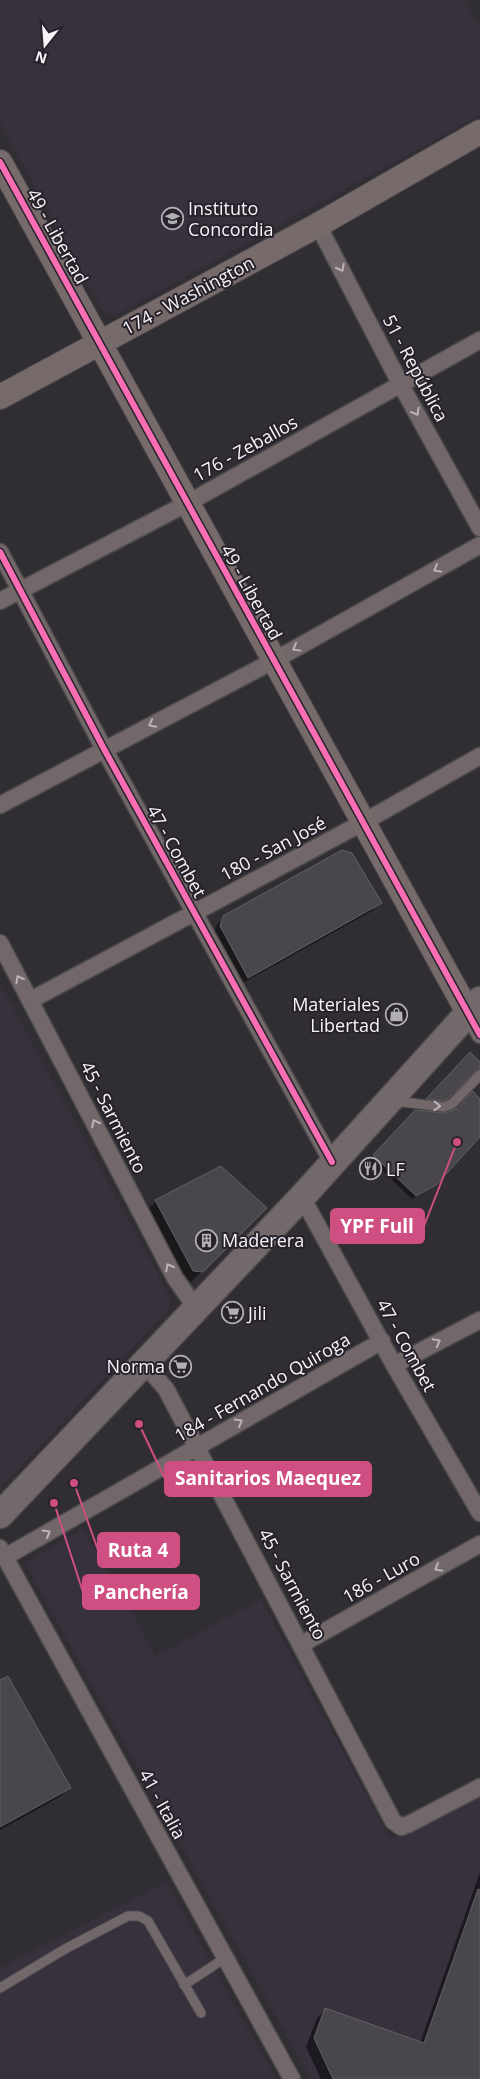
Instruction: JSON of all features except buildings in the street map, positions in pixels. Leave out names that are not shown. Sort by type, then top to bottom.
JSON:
[{"type":"main road","points":[[0,1515],[302,1197],[388,1100],[477,1016]]},
{"type":"street","name":"174 - Washington","points":[[0,397],[318,225],[480,132]]},
{"type":"street","name":"49 - Libertad","points":[[0,162],[6,186],[100,343],[186,504],[362,823],[477,1016]]},
{"type":"street","name":"51 - República","points":[[318,225],[401,385],[480,528]]},
{"type":"street","name":"176 - Zeballos","points":[[0,601],[186,504],[480,340]]},
{"type":"street","points":[[0,805],[273,661],[480,545]]},
{"type":"street","name":"47 - Combet","points":[[0,552],[104,749],[332,1162]]},
{"type":"street","name":"180 - San José","points":[[31,1000],[362,823],[480,756]]},
{"type":"street","name":"45 - Sarmiento","points":[[0,943],[175,1278],[196,1308]]},
{"type":"street","name":"47 - Combet","points":[[302,1197],[394,1364],[480,1513]]},
{"type":"street","points":[[394,1364],[480,1320]]},
{"type":"street","name":"184 - Fernando Quiroga","points":[[2,1553],[197,1447],[382,1341]]},
{"type":"street","name":"45 - Sarmiento","points":[[144,1364],[166,1389],[302,1644],[393,1821],[400,1827],[409,1824],[480,1787]]},
{"type":"street","name":"186 - Luro","points":[[302,1644],[480,1544]]},
{"type":"street","name":"41 - Italia","points":[[2,1553],[292,2079]]},
{"type":"lane","points":[[388,1100],[444,1107],[452,1104],[480,1076]]},
{"type":"lane","points":[[0,1988],[65,1949],[128,1916],[134,1915],[148,1921],[201,2013]]},
{"type":"lane","points":[[184,1984],[226,1958]]},
{"type":"shaded area","name":"Instituto Concordia","points":[[0,0],[465,0],[480,28],[480,115],[114,316],[104,313],[0,123]]},
{"type":"shaded area","points":[[0,984],[170,1297],[169,1310],[0,1488]]},
{"type":"shaded area","points":[[82,1528],[135,1617],[155,1656],[261,1600],[390,1839],[480,1793],[480,2079],[311,2079],[25,1564]]},
{"type":"shaded area","points":[[166,1882],[276,2079],[0,2079],[0,1968]]},
{"type":"cycle path","points":[[0,162],[480,1035]]},
{"type":"cycle path","points":[[0,552],[104,749],[332,1162]]},
{"type":"place","name":"Instituto Concordia","points":[[172,218]]},
{"type":"place","name":"Materiales Libertad","points":[[396,1014]]},
{"type":"place","name":"YPF Full","points":[[457,1142]]},
{"type":"place","name":"LF","points":[[370,1169]]},
{"type":"place","name":"Maderera","points":[[206,1240]]},
{"type":"place","name":"Jili","points":[[232,1313]]},
{"type":"place","name":"Norma","points":[[181,1366]]},
{"type":"place","name":"Sanitarios Maequez","points":[[139,1424]]},
{"type":"place","name":"Ruta 4","points":[[74,1483]]},
{"type":"place","name":"Panchería","points":[[54,1503]]}]
